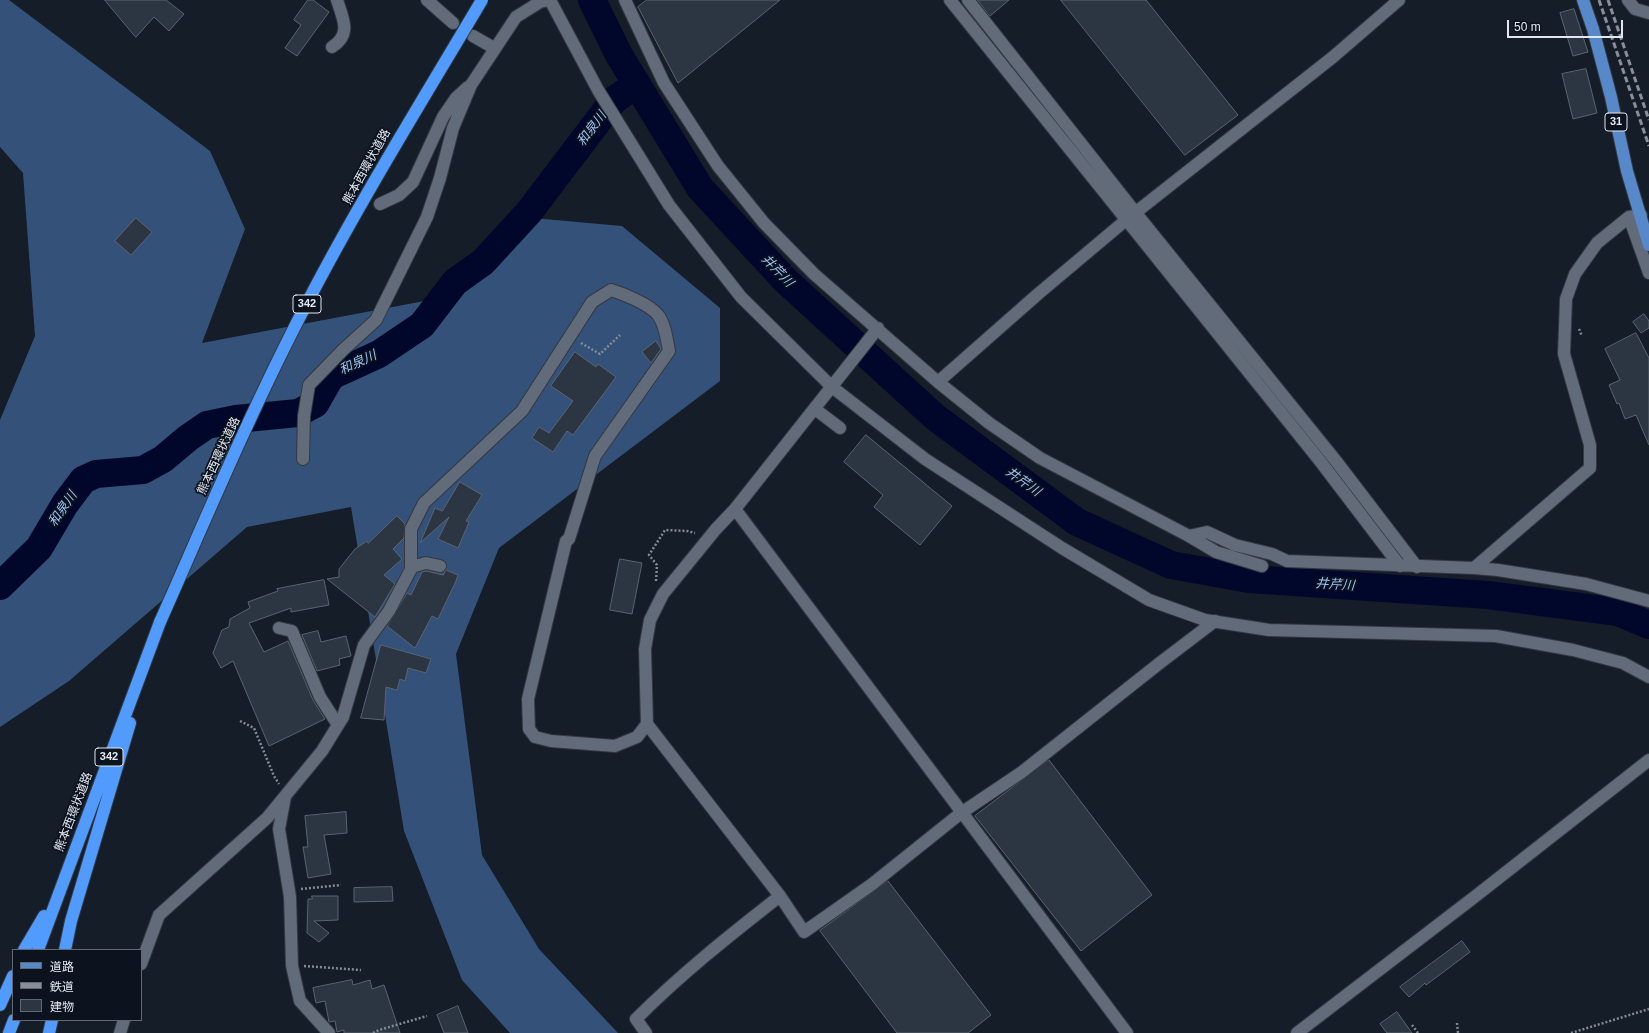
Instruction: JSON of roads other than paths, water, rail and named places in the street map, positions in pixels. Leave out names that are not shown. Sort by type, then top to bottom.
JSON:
[{"type":"highway","name":"熊本西環状道路","points":[[38,949],[160,622],[230,464],[306,306],[396,143],[482,0]]},
{"type":"highway","points":[[65,949],[71,921],[160,622]]},
{"type":"highway","points":[[25,949],[58,893]]},
{"type":"highway","points":[[0,1005],[12,978]]},
{"type":"highway","points":[[9,1033],[14,1021]]},
{"type":"highway","points":[[49,1033],[52,1021]]},
{"type":"main road","name":"31","points":[[1583,0],[1593,29],[1611,97],[1635,216],[1649,245]]},
{"type":"street","points":[[332,47],[340,42],[344,35],[344,26],[337,0]]},
{"type":"street","points":[[427,0],[453,23]]},
{"type":"street","points":[[303,459],[304,416],[309,385],[343,350],[376,320],[426,216],[440,178],[453,128],[471,85],[494,48],[516,17],[540,2],[549,0],[598,90],[668,205],[741,297],[832,387],[925,459],[1062,548],[1149,600],[1204,620],[1269,630],[1496,636],[1574,650],[1623,663],[1649,677]]},
{"type":"street","points":[[625,0],[664,83],[718,166],[764,223],[814,274],[875,330],[989,423],[1040,458],[1189,536],[1216,552],[1262,566]]},
{"type":"street","points":[[950,0],[1336,461],[1417,567]]},
{"type":"street","points":[[968,0],[1131,216],[1400,566]]},
{"type":"street","points":[[938,382],[1038,294],[1131,216],[1333,57],[1399,0]]},
{"type":"street","points":[[1628,0],[1635,9],[1649,13]]},
{"type":"street","points":[[473,36],[494,48]]},
{"type":"street","points":[[380,204],[399,195],[413,182],[443,117],[456,98],[471,85]]},
{"type":"street","points":[[1474,568],[1590,468],[1590,446],[1564,354],[1566,299],[1575,274],[1597,243],[1635,216],[1649,273]]},
{"type":"street","points":[[142,961],[159,915],[267,818],[322,751],[338,725],[343,716],[364,645],[389,610],[411,567],[411,529],[424,503],[522,411],[592,302],[611,290],[629,295],[658,315],[666,334],[669,351],[595,456],[569,539],[566,542],[528,699],[529,729],[535,737],[551,741],[615,746],[637,737],[647,724]]},
{"type":"street","points":[[875,330],[838,377],[832,387],[735,509],[663,594],[650,620],[645,649],[647,724],[780,896],[804,932],[871,885],[961,813],[1022,772],[1215,621]]},
{"type":"street","points":[[815,408],[840,428]]},
{"type":"street","points":[[735,509],[1127,1033]]},
{"type":"street","points":[[1189,536],[1207,532],[1235,545],[1272,554],[1287,561],[1498,570],[1586,584],[1649,601]]},
{"type":"street","points":[[411,567],[426,563],[440,566]]},
{"type":"street","points":[[279,628],[292,631],[320,697],[338,725]]},
{"type":"street","points":[[1297,1033],[1477,895],[1649,760]]},
{"type":"street","points":[[286,794],[279,829],[288,890],[292,966],[300,1001],[329,1033]]},
{"type":"street","points":[[646,1033],[636,1019],[659,996],[720,943],[780,896]]},
{"type":"street","points":[[120,1033],[124,1021]]},
{"type":"waterway","name":"井芹川","points":[[592,0],[619,55],[700,188],[786,281],[935,417],[1077,522],[1171,565],[1249,579],[1488,595],[1618,612],[1649,625]]},
{"type":"waterway","name":"和泉川","points":[[0,586],[39,548],[65,504],[83,480],[96,474],[143,470],[163,459],[188,438],[207,425],[236,419],[298,413],[315,404],[331,376],[379,354],[422,325],[455,282],[483,262],[529,212],[614,100],[637,84]]},
{"type":"railway","points":[[1599,0],[1649,146]]},
{"type":"railway","points":[[1608,0],[1649,120]]}]
